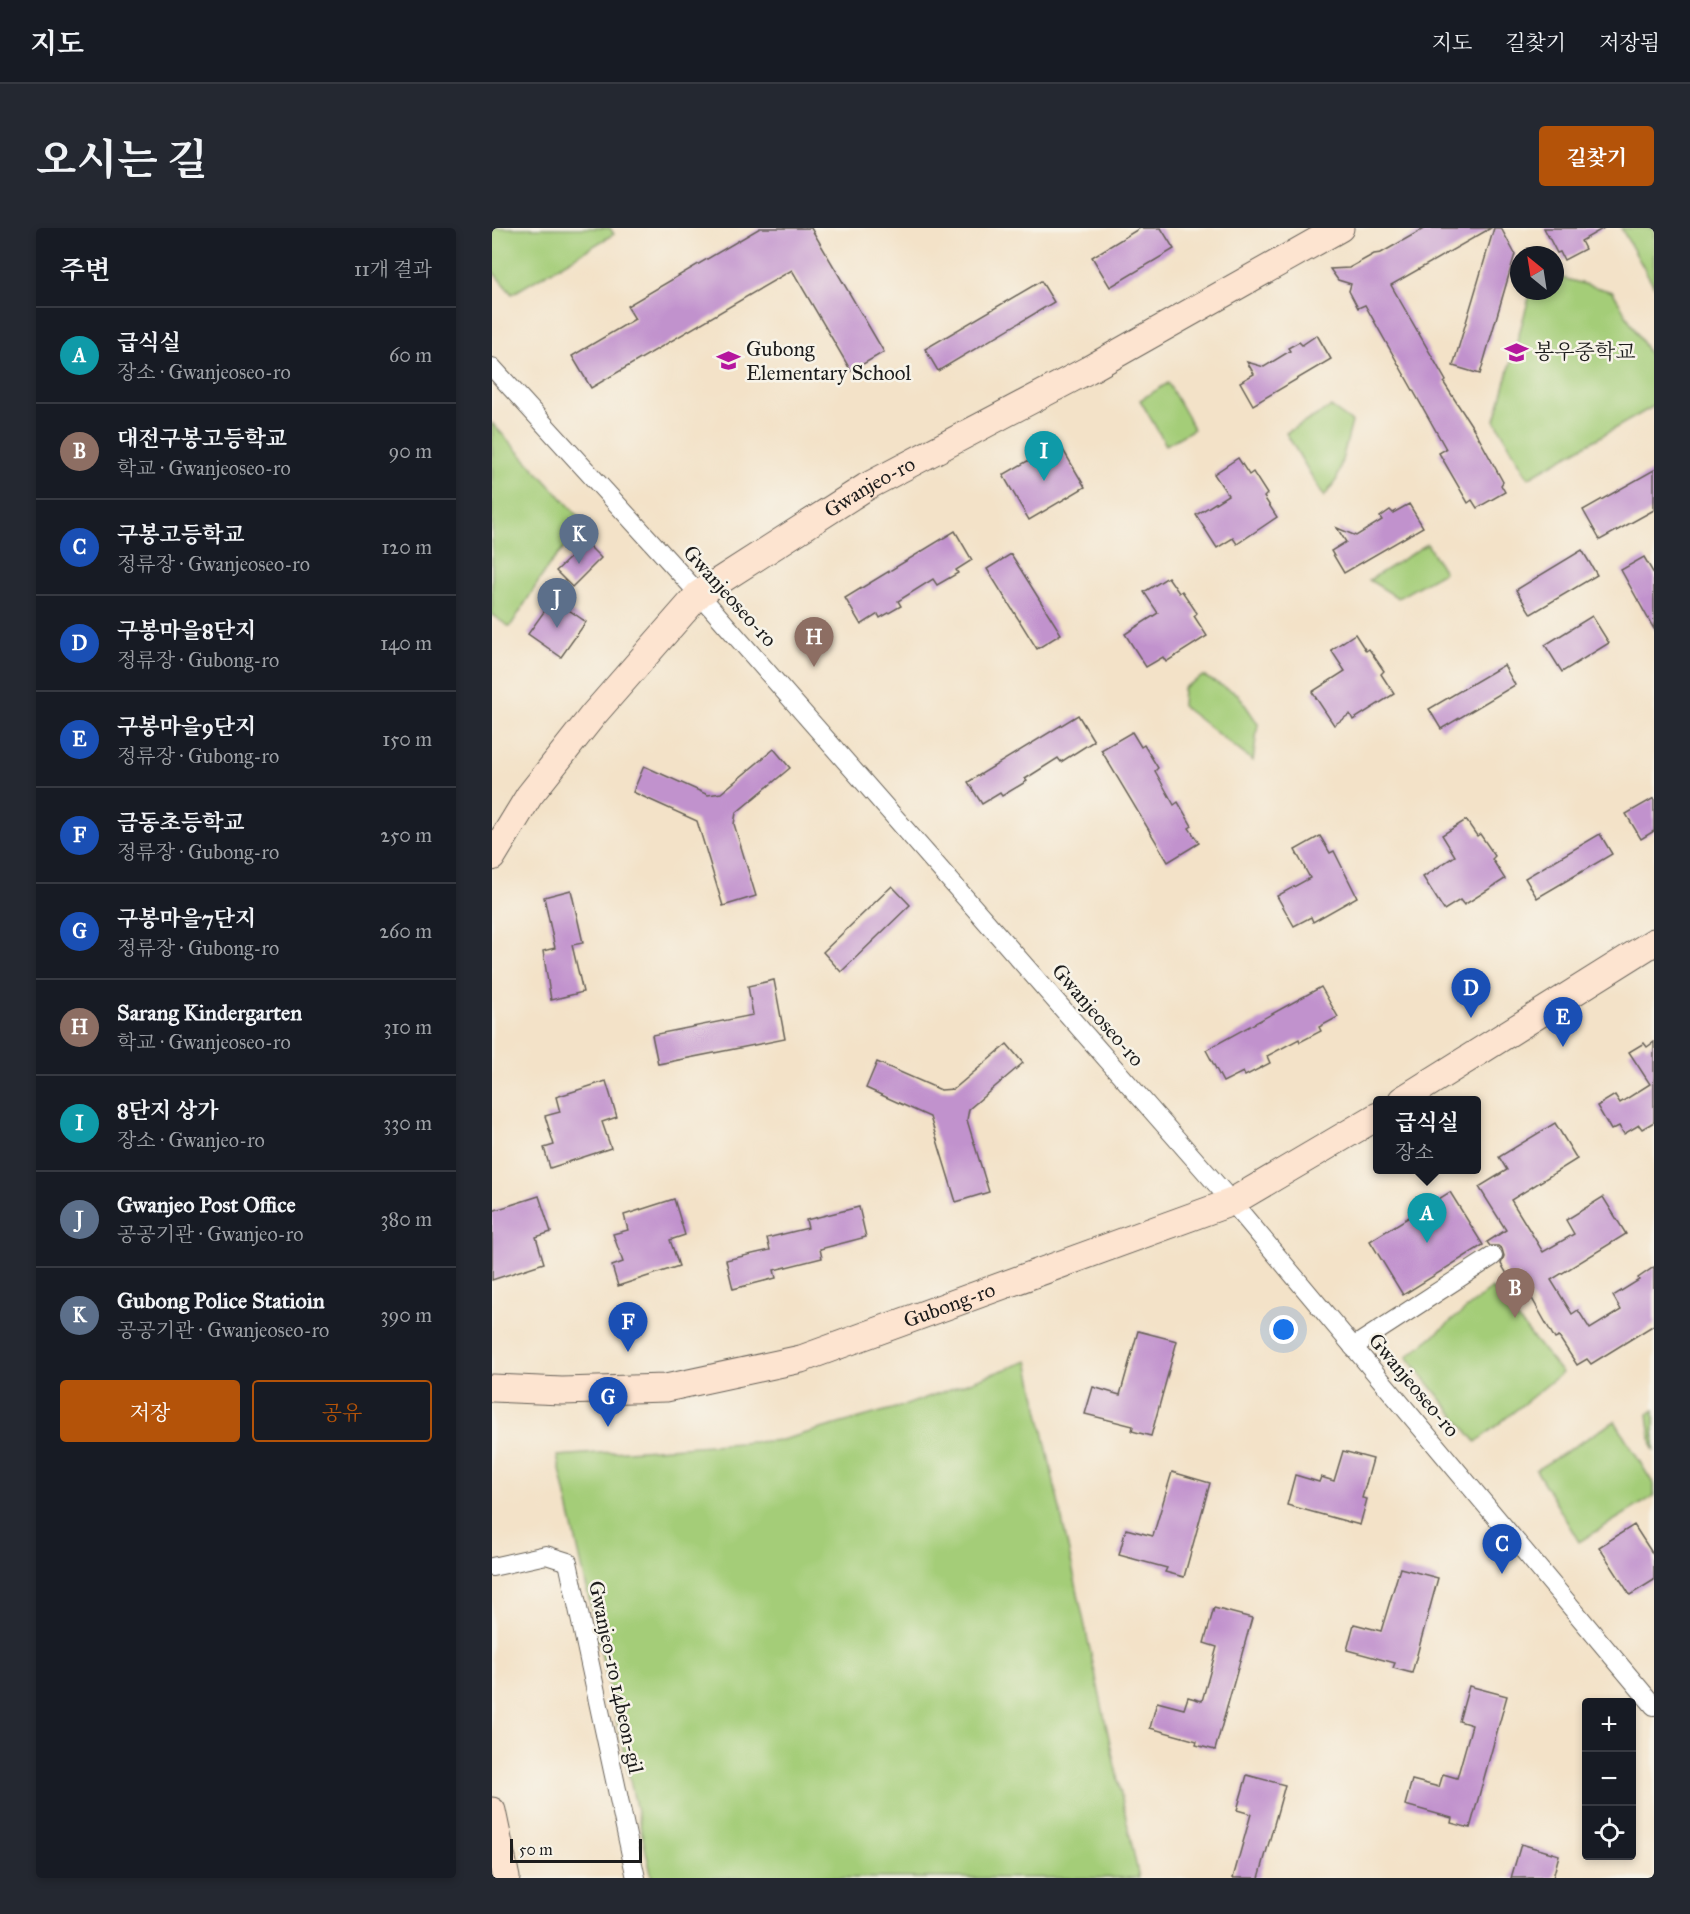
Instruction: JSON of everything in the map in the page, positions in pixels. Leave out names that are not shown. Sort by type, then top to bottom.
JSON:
[{"type":"street","name":"Gwanjeo-ro","points":[[492,857],[529,796],[586,723],[667,627],[699,594],[866,487],[1088,370],[1340,228]]},
{"type":"street","name":"Gwanjeoseo-ro","points":[[492,367],[699,594],[1232,1202],[1654,1706]]},
{"type":"street","points":[[1409,1096],[1654,942]]},
{"type":"street","name":"Gubong-ro","points":[[492,1388],[562,1391],[666,1388],[801,1359],[1232,1202],[1373,1118]]},
{"type":"street","points":[[1353,1347],[1493,1257]]},
{"type":"street","name":"Gwanjeo-ro 14beon-gil","points":[[492,1566],[546,1555],[568,1562],[636,1878]]},
{"type":"street","points":[[492,1810],[506,1878]]},
{"type":"green space","points":[[492,228],[610,228],[614,234],[512,294],[492,271]]},
{"type":"green space","points":[[1621,228],[1654,228],[1654,286]]},
{"type":"green space","points":[[1564,278],[1613,292],[1654,363],[1654,406],[1528,478],[1495,420],[1528,300],[1564,300]]},
{"type":"green space","points":[[1168,383],[1194,429],[1166,445],[1140,400]]},
{"type":"green space","points":[[1331,407],[1352,422],[1337,479],[1324,497],[1286,433]]},
{"type":"green space","points":[[492,423],[586,524],[549,565],[510,627],[492,615]]},
{"type":"green space","points":[[1427,544],[1444,572],[1398,598],[1369,580]]},
{"type":"green space","points":[[1203,676],[1238,694],[1258,724],[1253,761],[1182,706],[1183,688]]},
{"type":"green space","points":[[1492,1288],[1562,1373],[1476,1442],[1407,1357]]},
{"type":"green space","points":[[1028,1361],[1139,1878],[652,1878],[557,1456],[782,1440],[906,1405]]},
{"type":"green space","points":[[1654,1410],[1654,1450],[1648,1414]]},
{"type":"green space","points":[[1615,1421],[1654,1485],[1654,1496],[1579,1542],[1536,1470]]},
{"type":"building","points":[[760,228],[811,228],[884,352],[851,371],[792,270],[591,388],[572,356],[635,319],[627,306]]},
{"type":"building","points":[[1140,228],[1161,228],[1174,249],[1110,287],[1092,257]]},
{"type":"building","points":[[1425,228],[1491,228],[1391,285],[1446,381],[1444,383],[1475,431],[1503,482],[1501,485],[1505,492],[1477,508],[1472,500],[1468,503],[1439,453],[1446,449],[1365,305],[1358,308],[1349,291],[1351,284],[1338,280],[1330,269],[1349,268]]},
{"type":"building","points":[[1494,228],[1501,228],[1511,246],[1510,271],[1480,374],[1453,366]]},
{"type":"building","points":[[1544,228],[1604,228],[1581,241],[1585,249],[1564,260],[1564,246],[1553,246]]},
{"type":"building","points":[[1041,281],[1054,302],[938,371],[925,349]]},
{"type":"building","points":[[1317,335],[1331,359],[1253,405],[1240,382],[1254,374],[1247,362],[1264,367],[1290,351],[1288,348],[1299,342],[1302,345]]},
{"type":"building","points":[[1059,443],[1085,487],[1029,520],[1003,475]]},
{"type":"building","points":[[1238,458],[1249,475],[1253,472],[1267,494],[1264,497],[1277,517],[1237,544],[1233,538],[1217,548],[1196,515],[1228,495],[1214,474]]},
{"type":"building","points":[[1654,470],[1654,510],[1600,540],[1583,510]]},
{"type":"building","points":[[1409,504],[1423,527],[1344,573],[1331,551],[1346,542],[1337,528],[1356,536],[1382,520],[1380,517],[1390,510],[1393,513]]},
{"type":"building","points":[[955,531],[972,560],[956,570],[958,573],[937,585],[933,579],[898,601],[901,606],[880,618],[878,614],[861,625],[845,598]]},
{"type":"building","points":[[581,538],[601,558],[572,587],[556,571],[572,556],[568,551]]},
{"type":"building","points":[[1582,550],[1597,575],[1531,614],[1516,590]]},
{"type":"building","points":[[1011,554],[1061,634],[1037,649],[987,569]]},
{"type":"building","points":[[1644,557],[1654,574],[1654,629],[1621,570]]},
{"type":"building","points":[[1168,577],[1179,593],[1182,591],[1197,613],[1194,616],[1207,636],[1166,662],[1163,657],[1146,667],[1125,634],[1158,613],[1144,592]]},
{"type":"building","points":[[553,599],[586,622],[561,657],[528,634]]},
{"type":"building","points":[[1592,616],[1609,643],[1562,672],[1545,645]]},
{"type":"building","points":[[1355,634],[1366,651],[1369,649],[1384,671],[1381,674],[1394,694],[1353,720],[1350,714],[1334,725],[1312,692],[1345,671],[1331,650]]},
{"type":"building","points":[[1504,665],[1515,685],[1441,729],[1429,709]]},
{"type":"building","points":[[1078,715],[1094,741],[1061,762],[1058,758],[1002,796],[1000,793],[982,804],[968,782]]},
{"type":"building","points":[[1132,732],[1141,747],[1144,745],[1158,768],[1155,771],[1174,805],[1178,802],[1192,826],[1189,828],[1199,843],[1168,862],[1101,750]]},
{"type":"building","points":[[774,749],[790,768],[736,813],[734,824],[756,896],[723,906],[697,821],[633,792],[644,766],[708,795],[721,793]]},
{"type":"building","points":[[1654,798],[1654,831],[1641,839],[1626,814]]},
{"type":"building","points":[[1466,820],[1477,836],[1480,834],[1495,856],[1492,859],[1505,879],[1464,905],[1460,900],[1444,910],[1423,877],[1455,856],[1442,835]]},
{"type":"building","points":[[1600,834],[1612,854],[1537,898],[1525,878]]},
{"type":"building","points":[[1320,836],[1330,853],[1334,851],[1357,897],[1313,922],[1311,917],[1294,926],[1277,896],[1310,878],[1295,850]]},
{"type":"building","points":[[892,886],[910,905],[841,972],[823,952]]},
{"type":"building","points":[[571,890],[583,943],[572,945],[583,992],[551,1000],[543,951],[555,948],[544,897]]},
{"type":"building","points":[[774,980],[785,1039],[658,1064],[652,1035],[753,1015],[748,986]]},
{"type":"building","points":[[1321,987],[1338,1017],[1319,1027],[1321,1031],[1300,1042],[1299,1039],[1267,1056],[1270,1063],[1245,1076],[1243,1072],[1223,1082],[1206,1050]]},
{"type":"building","points":[[1654,1042],[1654,1122],[1642,1129],[1639,1125],[1624,1134],[1619,1126],[1611,1130],[1597,1106],[1615,1095],[1620,1103],[1650,1084],[1629,1052],[1644,1043],[1647,1047]]},
{"type":"building","points":[[1007,1044],[1023,1063],[969,1109],[967,1120],[989,1192],[956,1202],[930,1117],[866,1088],[877,1062],[941,1090],[954,1089]]},
{"type":"building","points":[[606,1081],[617,1117],[602,1122],[611,1148],[550,1168],[544,1148],[554,1145],[545,1116],[560,1112],[556,1097]]},
{"type":"building","points":[[1555,1123],[1577,1159],[1511,1200],[1543,1252],[1574,1234],[1566,1220],[1603,1197],[1626,1234],[1551,1280],[1572,1314],[1578,1310],[1590,1329],[1621,1310],[1613,1296],[1639,1280],[1638,1278],[1654,1267],[1654,1325],[1591,1364],[1587,1359],[1577,1365],[1559,1337],[1555,1339],[1518,1274],[1510,1279],[1501,1264],[1504,1256],[1502,1249],[1498,1246],[1490,1246],[1487,1242],[1506,1230],[1479,1187],[1507,1170],[1499,1157]]},
{"type":"building","points":[[1450,1192],[1483,1245],[1403,1295],[1370,1241]]},
{"type":"building","points":[[539,1196],[551,1232],[536,1237],[544,1263],[492,1280],[492,1211]]},
{"type":"building","points":[[674,1199],[685,1235],[670,1240],[679,1266],[618,1286],[612,1266],[623,1262],[613,1234],[628,1230],[624,1215]]},
{"type":"building","points":[[859,1207],[866,1237],[820,1249],[822,1258],[774,1270],[776,1278],[733,1289],[726,1260],[770,1250],[767,1238],[808,1228],[806,1220]]},
{"type":"building","points":[[1138,1331],[1177,1341],[1151,1436],[1132,1431],[1133,1426],[1085,1414],[1093,1387],[1120,1395]]},
{"type":"building","points":[[1343,1451],[1373,1459],[1362,1498],[1367,1499],[1360,1525],[1287,1505],[1295,1475],[1319,1482],[1321,1477],[1334,1481]]},
{"type":"building","points":[[1172,1472],[1210,1483],[1184,1577],[1165,1572],[1167,1568],[1119,1555],[1126,1529],[1153,1536]]},
{"type":"building","points":[[1634,1525],[1654,1556],[1654,1580],[1630,1595],[1599,1547]]},
{"type":"building","points":[[1400,1568],[1438,1578],[1412,1673],[1393,1668],[1395,1663],[1347,1650],[1354,1624],[1381,1631]]},
{"type":"building","points":[[1214,1608],[1252,1618],[1215,1750],[1196,1745],[1197,1741],[1150,1728],[1157,1702],[1184,1709],[1188,1697],[1202,1701],[1217,1647],[1204,1643]]},
{"type":"building","points":[[1469,1686],[1507,1696],[1470,1828],[1451,1823],[1452,1818],[1405,1805],[1412,1780],[1439,1787],[1443,1774],[1457,1778],[1472,1725],[1459,1721]]},
{"type":"building","points":[[1247,1775],[1285,1785],[1259,1878],[1233,1878],[1251,1814],[1237,1810]]},
{"type":"building","points":[[1521,1844],[1559,1855],[1553,1878],[1511,1878]]},
{"type":"place","name":"봉우중학교","points":[[1516,352]]},
{"type":"place","name":"Gubong Elementary School","points":[[728,361]]},
{"type":"place","name":"8단지 상가","points":[[1044,481]]},
{"type":"place","name":"Gubong Police Statioin","points":[[579,564]]},
{"type":"place","name":"Gwanjeo Post Office","points":[[557,628]]},
{"type":"place","name":"Sarang Kindergarten","points":[[814,667]]},
{"type":"place","name":"구봉마을8단지","points":[[1471,1018]]},
{"type":"place","name":"구봉마을9단지","points":[[1563,1047]]},
{"type":"place","name":"급식실","points":[[1427,1243]]},
{"type":"place","name":"대전구봉고등학교","points":[[1515,1318]]},
{"type":"place","name":"금동초등학교","points":[[628,1352]]},
{"type":"place","name":"구봉마을7단지","points":[[608,1427]]},
{"type":"place","name":"구봉고등학교","points":[[1502,1574]]}]
